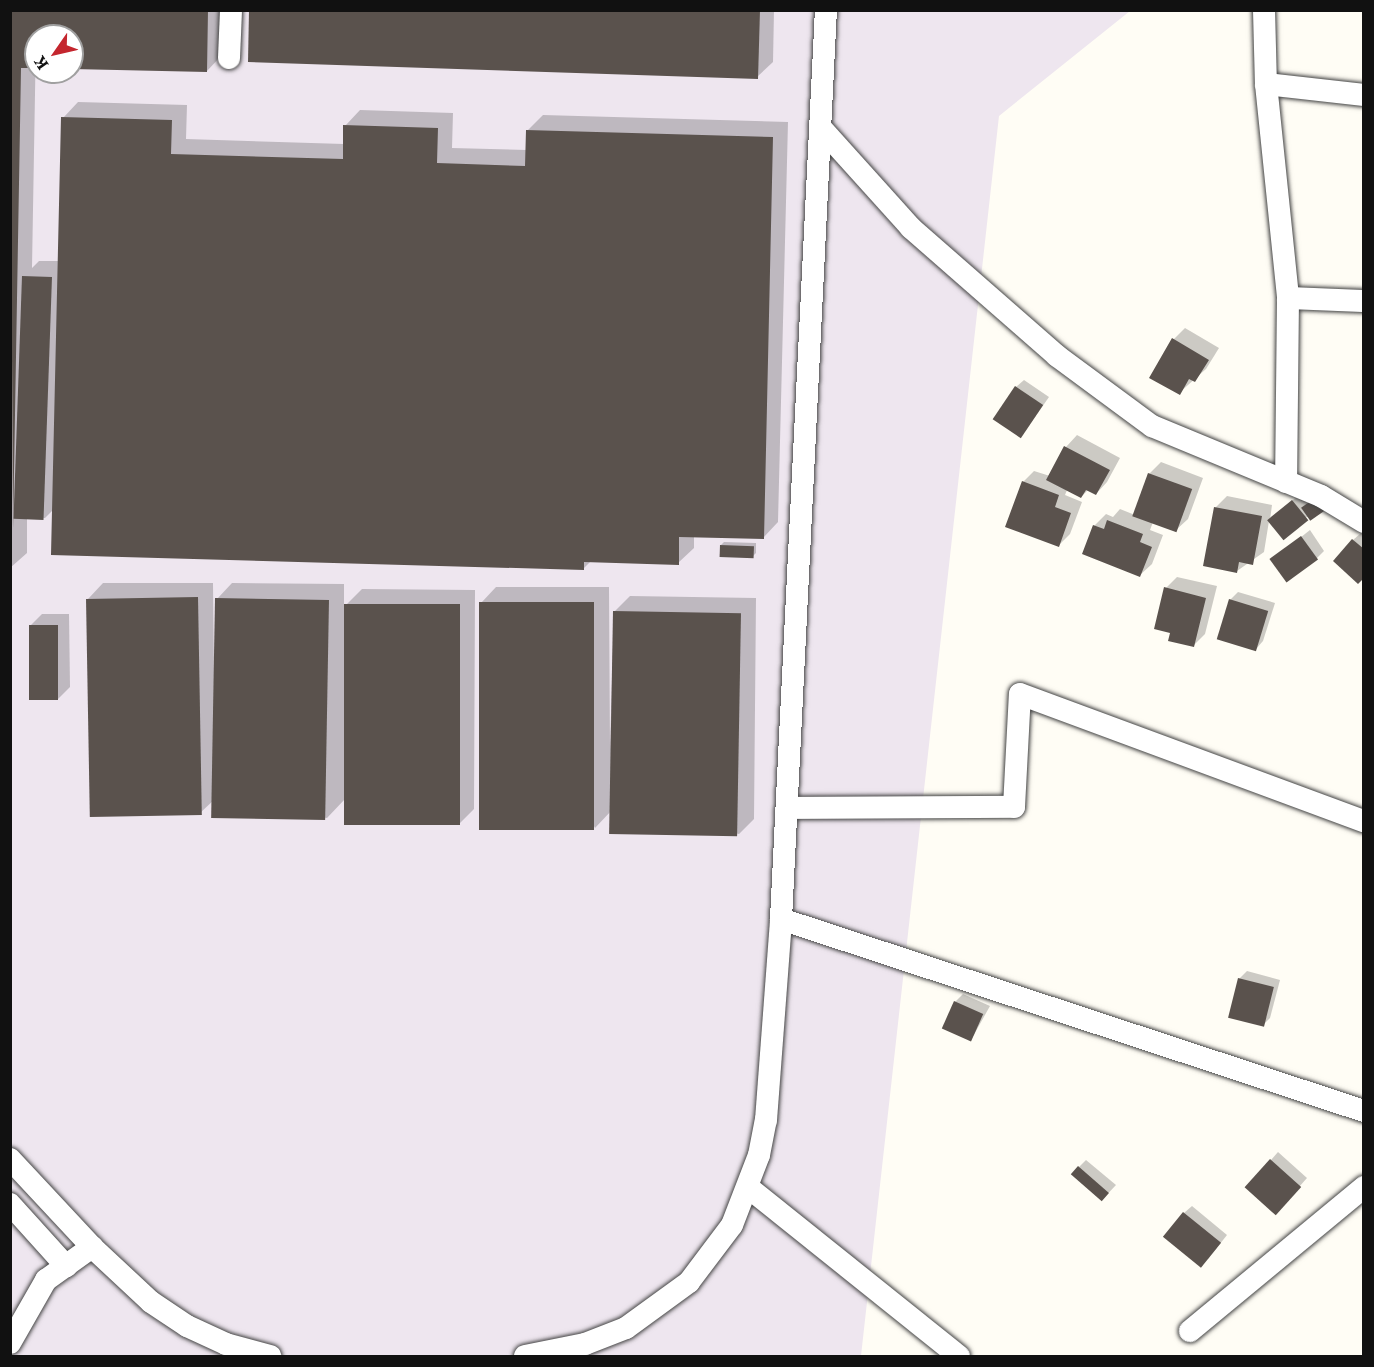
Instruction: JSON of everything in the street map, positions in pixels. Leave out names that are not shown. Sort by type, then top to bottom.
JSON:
[{"type":"street","points":[[229,58],[231,10]]},
{"type":"street","points":[[525,1356],[585,1344],[626,1328],[661,1306],[710,1259],[749,1188],[766,1120],[782,919],[826,10]]},
{"type":"street","points":[[1264,10],[1266,84],[1288,298],[1286,482]]},
{"type":"street","points":[[1266,84],[1364,95]]},
{"type":"street","points":[[822,129],[911,228],[1057,356],[1152,426],[1321,496],[1364,522]]},
{"type":"street","points":[[1288,298],[1364,301]]},
{"type":"street","points":[[787,808],[1014,807],[1020,694],[1364,821]]},
{"type":"street","points":[[782,919],[1364,1111]]},
{"type":"street","points":[[10,1159],[92,1247],[151,1302],[187,1326],[226,1344],[270,1356]]},
{"type":"street","points":[[1190,1331],[1364,1187]]},
{"type":"street","points":[[749,1188],[958,1356]]},
{"type":"street","points":[[10,1204],[66,1266]]},
{"type":"street","points":[[10,1343],[46,1280],[92,1247]]},
{"type":"shaded area","points":[[10,11],[1130,11],[999,116],[861,1356],[11,1356]]},
{"type":"building","points":[[10,10],[208,10],[207,72],[84,69],[84,24],[24,24],[24,68],[21,68],[13,530]]},
{"type":"building","points":[[249,10],[760,10],[758,79],[248,62]]},
{"type":"building","points":[[61,117],[172,120],[171,154],[343,159],[343,125],[438,128],[437,163],[525,166],[526,130],[773,137],[764,539],[679,537],[679,565],[584,562],[584,570],[51,555]]},
{"type":"building","points":[[22,276],[52,277],[44,520],[14,519]]},
{"type":"building","points":[[1172,338],[1209,360],[1195,382],[1189,379],[1180,395],[1149,378]]},
{"type":"building","points":[[1015,386],[1043,405],[1021,438],[993,419]]},
{"type":"building","points":[[1064,446],[1110,470],[1096,495],[1086,490],[1081,498],[1046,480]]},
{"type":"building","points":[[1148,473],[1192,489],[1176,532],[1132,516]]},
{"type":"building","points":[[1022,481],[1059,495],[1055,507],[1071,513],[1059,547],[1005,527]]},
{"type":"building","points":[[1315,498],[1324,511],[1310,521],[1301,508]]},
{"type":"building","points":[[1292,500],[1308,520],[1283,540],[1267,520]]},
{"type":"building","points":[[1214,507],[1262,516],[1253,565],[1239,562],[1237,573],[1203,566]]},
{"type":"building","points":[[1107,520],[1143,534],[1140,542],[1152,547],[1140,577],[1082,554],[1093,525],[1104,529]]},
{"type":"building","points":[[1301,536],[1318,559],[1286,582],[1269,559]]},
{"type":"building","points":[[1352,539],[1364,549],[1364,578],[1358,584],[1333,561]]},
{"type":"building","points":[[720,545],[754,546],[754,558],[720,557]]},
{"type":"building","points":[[1164,587],[1206,598],[1194,647],[1168,641],[1170,633],[1154,629]]},
{"type":"building","points":[[198,597],[202,815],[90,817],[86,599]]},
{"type":"building","points":[[215,598],[329,600],[325,820],[211,818]]},
{"type":"building","points":[[1229,599],[1268,611],[1256,651],[1217,639]]},
{"type":"building","points":[[479,602],[594,602],[594,830],[479,830]]},
{"type":"building","points":[[344,604],[460,604],[460,825],[344,825]]},
{"type":"building","points":[[613,611],[741,613],[737,836],[609,834]]},
{"type":"building","points":[[29,625],[58,625],[58,700],[29,700]]},
{"type":"building","points":[[1238,978],[1274,987],[1264,1027],[1228,1018]]},
{"type":"building","points":[[954,1001],[983,1014],[971,1041],[942,1028]]},
{"type":"building","points":[[1270,1159],[1301,1187],[1276,1215],[1245,1187]]},
{"type":"building","points":[[1078,1166],[1109,1193],[1102,1201],[1071,1174]]},
{"type":"building","points":[[1183,1212],[1221,1243],[1201,1268],[1163,1237]]}]
